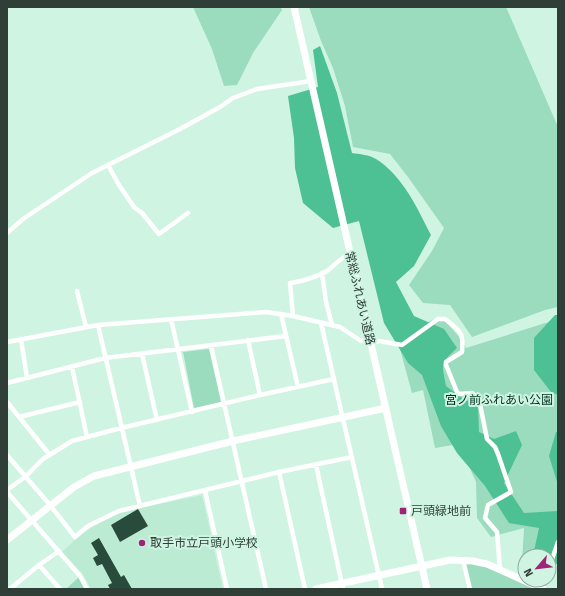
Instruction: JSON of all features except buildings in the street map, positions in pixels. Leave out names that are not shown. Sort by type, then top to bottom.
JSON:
[{"type":"street","name":"常総ふれあい道路","points":[[294,7],[427,589]]},
{"type":"street","points":[[7,233],[23,219],[70,186],[92,173],[180,129],[243,94],[267,88],[311,81]]},
{"type":"street","points":[[108,165],[134,206],[142,212],[159,234],[188,213]]},
{"type":"street","points":[[293,316],[290,283],[322,273],[339,259],[350,254]]},
{"type":"street","points":[[322,273],[326,302],[332,325]]},
{"type":"street","points":[[78,291],[86,327]]},
{"type":"street","points":[[7,342],[98,325],[261,312],[293,316],[340,327],[361,341],[379,341],[402,345],[438,319],[445,319],[460,332],[463,338],[462,352],[446,362],[446,365],[459,394],[472,393],[479,398],[487,439],[495,447],[511,492],[488,505],[485,515],[486,520],[497,532],[500,570]]},
{"type":"street","points":[[281,314],[298,387]]},
{"type":"street","points":[[171,319],[192,412]]},
{"type":"street","points":[[321,323],[382,589]]},
{"type":"street","points":[[98,325],[140,506]]},
{"type":"street","points":[[7,383],[106,358],[286,336]]},
{"type":"street","points":[[21,339],[27,378]]},
{"type":"street","points":[[248,340],[260,395]]},
{"type":"street","points":[[211,346],[266,589]]},
{"type":"street","points":[[142,354],[157,420]]},
{"type":"street","points":[[72,367],[87,437]]},
{"type":"street","points":[[87,589],[80,576],[7,491],[25,477],[43,459],[72,441],[260,395],[334,379]]},
{"type":"street","points":[[7,402],[49,454]]},
{"type":"street","points":[[19,417],[80,402]]},
{"type":"street","points":[[7,540],[31,519],[74,487],[94,476],[233,441],[386,408]]},
{"type":"street","points":[[7,455],[75,537],[88,526],[105,516],[119,511],[279,472],[352,457]]},
{"type":"street","points":[[316,465],[342,586]]},
{"type":"street","points":[[279,472],[305,589]]},
{"type":"street","points":[[205,491],[227,589]]},
{"type":"street","points":[[10,589],[59,551]]},
{"type":"street","points":[[316,589],[342,586],[450,560],[473,561],[487,564],[517,576]]},
{"type":"street","points":[[463,560],[470,589]]},
{"type":"street","points":[[39,565],[60,589]]},
{"type":"shaded area","name":"取手市立戸頭小学校","points":[[202,495],[223,589],[91,589],[82,573],[62,552],[81,534],[107,518],[122,512]]},
{"type":"green space","points":[[193,7],[281,7],[282,10],[253,53],[237,85],[224,86],[212,49]]},
{"type":"green space","points":[[309,7],[506,7],[558,127],[558,307],[545,310],[472,337],[450,305],[423,303],[409,285],[432,251],[444,228],[390,154],[353,147],[345,106],[333,68],[321,41]]},
{"type":"green space","points":[[320,46],[337,93],[352,153],[374,158],[386,166],[394,174],[402,183],[431,235],[414,266],[396,282],[414,316],[444,329],[457,348],[447,358],[443,365],[446,386],[462,398],[478,406],[479,432],[494,439],[516,431],[522,445],[504,483],[524,513],[558,511],[558,564],[557,548],[535,548],[539,528],[509,523],[485,486],[457,453],[441,426],[422,375],[408,363],[384,323],[359,221],[333,228],[303,203],[295,168],[294,138],[288,96],[318,87],[313,50]]},
{"type":"green space","points":[[555,315],[558,315],[558,395],[551,392],[534,370],[534,338]]},
{"type":"green space","name":"宮ノ前ふれあい公園","points":[[434,319],[445,321],[463,341],[466,348],[558,319],[558,542],[554,548],[523,548],[524,528],[491,537],[477,518],[476,482],[459,444],[435,448],[423,390],[412,393],[397,338]]},
{"type":"green space","points":[[209,349],[221,402],[194,408],[183,352]]},
{"type":"green space","points":[[556,432],[558,432],[558,485],[549,456]]},
{"type":"green space","name":"宮ノ前ふれあい公園","points":[[463,560],[473,561],[517,578],[517,588],[542,589],[470,589]]},
{"type":"green space","points":[[80,576],[87,589],[66,589]]},
{"type":"place","name":"戸頭緑地前","points":[[403,511]]},
{"type":"place","name":"取手市立戸頭小学校","points":[[142,543]]}]
